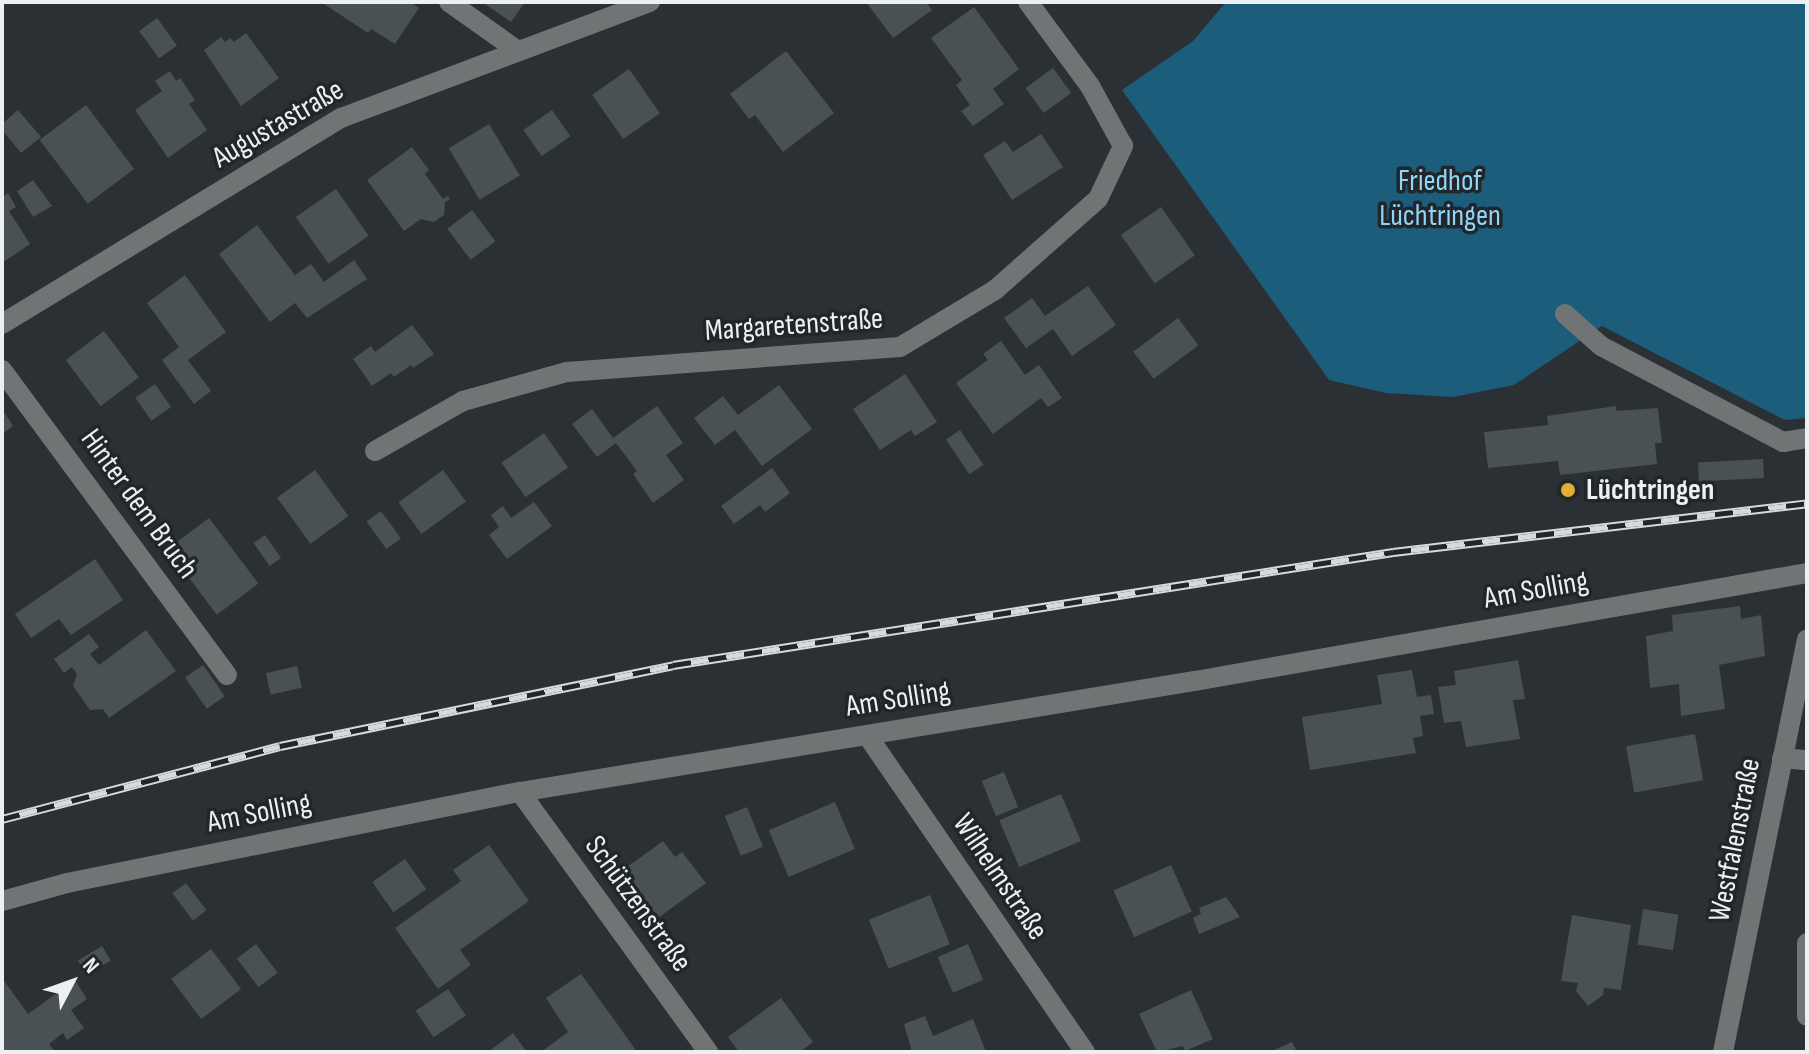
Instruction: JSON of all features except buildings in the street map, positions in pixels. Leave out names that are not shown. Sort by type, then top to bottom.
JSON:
[{"type":"street","points":[[449,2],[518,51]]},
{"type":"street","name":"Augustastraße","points":[[2,324],[341,118],[650,2]]},
{"type":"street","name":"Margaretenstraße","points":[[375,451],[463,401],[567,372],[900,347],[995,290],[1098,199],[1123,146],[1090,86],[1028,2]]},
{"type":"street","points":[[1565,314],[1601,346],[1771,436],[1783,442],[1807,438]]},
{"type":"street","name":"Hinter dem Bruch","points":[[2,370],[227,675]]},
{"type":"street","name":"Am Solling","points":[[2,901],[67,883],[520,792],[1807,573]]},
{"type":"street","name":"Westfalenstraße","points":[[1723,1052],[1770,833],[1807,639]]},
{"type":"street","name":"Wilhelmstraße","points":[[867,735],[1085,1052]]},
{"type":"street","points":[[1782,758],[1807,760]]},
{"type":"street","name":"Schützenstraße","points":[[520,792],[708,1052]]},
{"type":"street","points":[[1807,943],[1807,1016]]},
{"type":"green space","name":"Friedhof Lüchtringen","points":[[1226,2],[1807,2],[1807,418],[1785,420],[1602,326],[1514,385],[1453,397],[1386,393],[1329,380],[1122,90],[1193,41]]},
{"type":"railway","points":[[2,819],[280,746],[673,665],[1393,552],[1807,503]]},
{"type":"place","name":"Lüchtringen","points":[[1568,490]]}]
